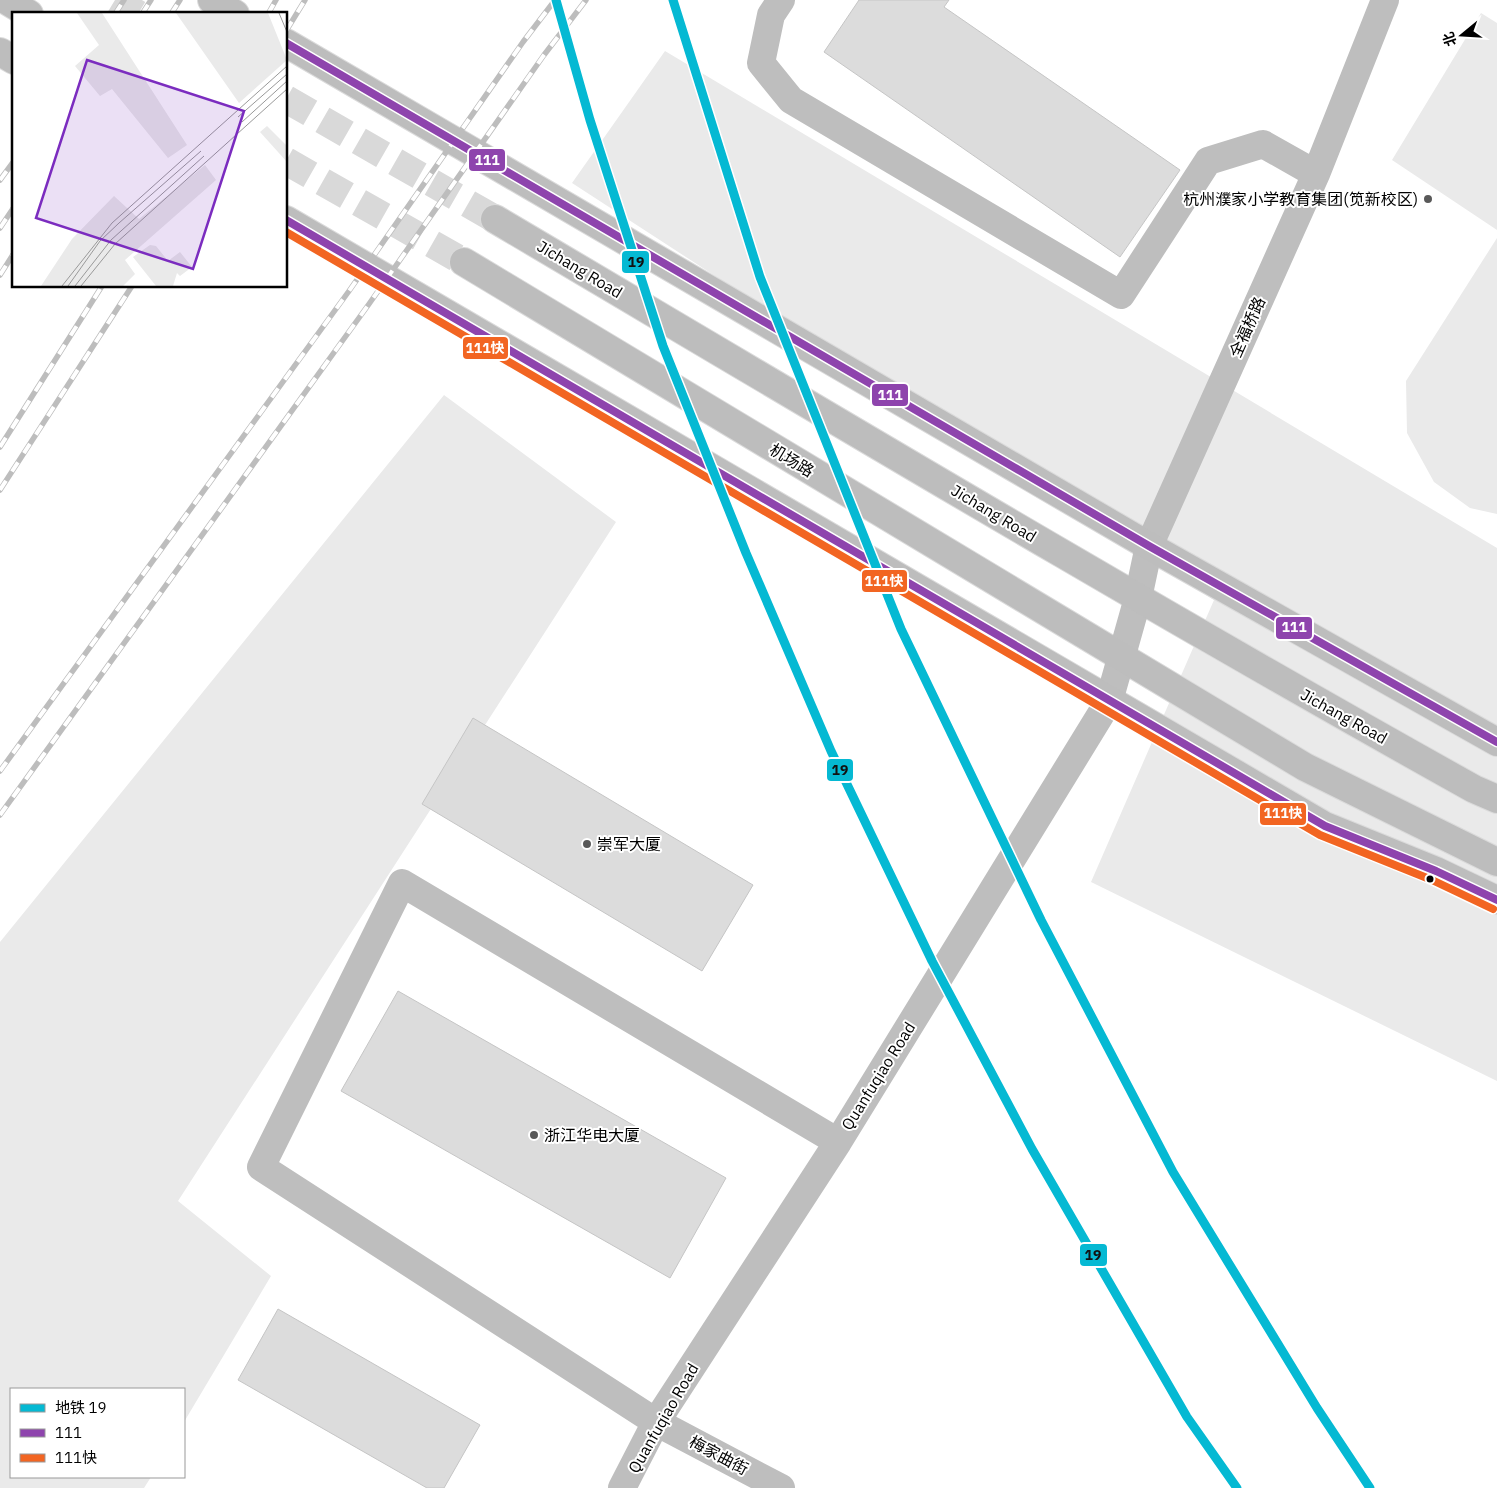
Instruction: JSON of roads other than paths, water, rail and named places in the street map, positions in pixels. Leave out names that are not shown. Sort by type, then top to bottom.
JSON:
[{"type":"main road","points":[[6,0],[26,12]]},
{"type":"main road","points":[[212,0],[232,12]]},
{"type":"main road","points":[[288,45],[1149,546],[1497,741]]},
{"type":"main road","points":[[0,52],[12,59]]},
{"type":"main road","name":"Jichang Road","points":[[495,219],[1138,598],[1474,789],[1497,799]]},
{"type":"main road","points":[[288,221],[1325,826],[1436,871],[1497,900]]},
{"type":"main road","name":"机场路","points":[[464,262],[1121,657]]},
{"type":"main road","points":[[1121,657],[1305,767],[1497,862]]},
{"type":"street","points":[[781,0],[771,15],[761,63],[791,100],[1121,295],[1208,162],[1263,144],[1316,174]]},
{"type":"street","name":"全福桥路","points":[[1121,657],[1138,598],[1149,546],[1316,174],[1385,0]]},
{"type":"street","name":"Quanfuqiao Road","points":[[622,1488],[656,1422],[838,1142],[1109,701],[1121,657]]},
{"type":"street","name":"梅家曲街","points":[[781,1488],[656,1422],[261,1167],[402,883],[838,1142]]},
{"type":"tunnel","points":[[115,0],[135,12]]},
{"type":"tunnel","points":[[288,100],[495,219]]},
{"type":"tunnel","points":[[288,162],[464,262]]},
{"type":"railway","points":[[116,12],[124,0]]},
{"type":"railway","points":[[143,12],[151,0]]},
{"type":"railway","points":[[172,12],[180,0]]},
{"type":"railway","points":[[269,12],[276,0]]},
{"type":"railway","points":[[288,28],[305,0]]},
{"type":"railway","points":[[0,771],[349,291],[523,42],[555,0]]},
{"type":"railway","points":[[0,815],[369,304],[544,55],[586,0]]},
{"type":"railway","points":[[0,180],[12,164]]},
{"type":"railway","points":[[0,228],[12,210]]},
{"type":"railway","points":[[0,275],[12,256]]},
{"type":"railway","points":[[0,447],[101,288]]},
{"type":"railway","points":[[0,490],[131,288]]},
{"type":"metro line","name":"19","points":[[556,0],[590,120],[663,346],[746,553],[831,751],[932,961],[1032,1149],[1187,1417],[1237,1488]]},
{"type":"metro line","name":"19","points":[[673,0],[760,277],[901,629],[1041,920],[1173,1172],[1317,1408],[1370,1488]]},
{"type":"place","name":"杭州濮家小学教育集团(笕新校区)","points":[[1428,199]]},
{"type":"place","name":"崇军大厦","points":[[587,844]]},
{"type":"place","name":"浙江华电大厦","points":[[534,1135]]}]
